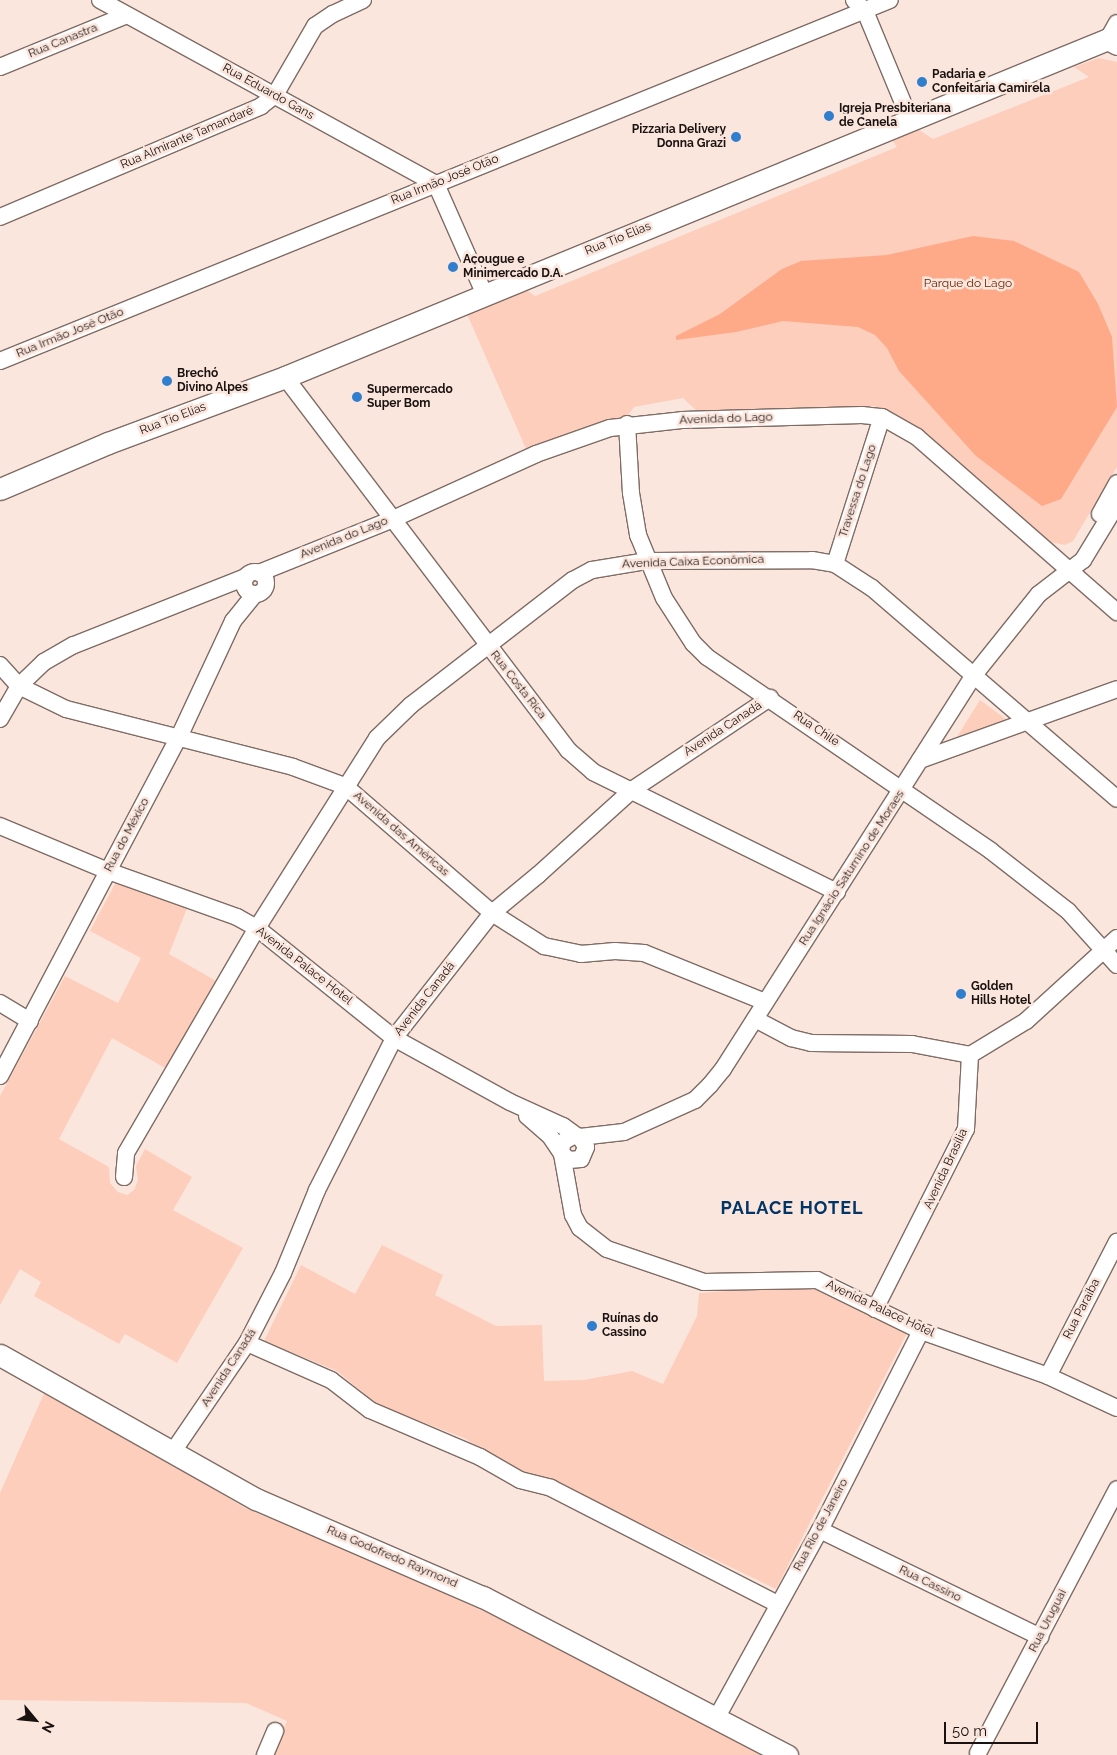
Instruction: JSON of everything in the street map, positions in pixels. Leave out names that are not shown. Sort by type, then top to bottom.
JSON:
[{"type":"main road","name":"Rua Tio Elias","points":[[0,489],[108,443],[285,377],[484,293],[911,122],[1114,35]]},
{"type":"main road","name":"Rua Godofredo Raymond","points":[[0,1355],[256,1499],[483,1596],[787,1755]]},
{"type":"street","name":"Rua Eduardo Gans","points":[[100,0],[436,184]]},
{"type":"street","name":"Rua Almirante Tamandaré","points":[[0,217],[249,112],[275,96],[308,36],[331,7],[363,0]]},
{"type":"street","name":"Rua Irmão José Otão","points":[[0,362],[436,184],[860,5],[890,0]]},
{"type":"street","points":[[860,5],[911,122]]},
{"type":"street","name":"Rua Canastra","points":[[0,67],[127,15]]},
{"type":"street","points":[[436,184],[484,293]]},
{"type":"street","name":"Rua Costa Rica","points":[[285,377],[568,750],[592,772],[837,892]]},
{"type":"street","name":"Avenida do Lago","points":[[0,719],[19,686],[44,662],[74,644],[246,585],[290,559],[393,519],[561,444],[627,424],[852,415],[882,417],[917,437],[1065,571],[1117,612]]},
{"type":"street","name":"Travessa do Lago","points":[[835,564],[882,417]]},
{"type":"street","name":"Rua Chile","points":[[627,424],[633,513],[646,561],[664,598],[693,643],[707,657],[903,788],[1068,911],[1102,951],[1117,965]]},
{"type":"street","name":"Rua Ignácio Saturnino de Moraes","points":[[1065,571],[1086,539],[1117,483]]},
{"type":"street","name":"Rua Ignácio Saturnino de Moraes","points":[[583,1157],[624,1132],[694,1100],[723,1069],[974,675],[1039,594],[1092,548],[1117,504]]},
{"type":"street","name":"Avenida Caixa Econômica","points":[[124,1177],[126,1153],[257,928],[376,738],[392,722],[586,573],[611,565],[646,561],[812,560],[835,564],[872,588],[1117,799]]},
{"type":"street","name":"Rua do México","points":[[0,1076],[179,737],[233,621],[246,585]]},
{"type":"street","name":"Avenida das Américas","points":[[0,665],[19,686],[66,709],[294,767],[345,786],[492,913],[544,946],[581,954],[615,951],[644,953],[765,1002]]},
{"type":"street","points":[[920,760],[1117,689]]},
{"type":"street","name":"Avenida Canadá","points":[[172,1453],[248,1343],[283,1273],[317,1190],[394,1038],[492,913],[632,790],[770,698]]},
{"type":"street","name":"Avenida Palace Hotel","points":[[0,826],[108,871],[237,917],[257,928],[394,1038],[510,1102],[563,1126],[578,1137]]},
{"type":"street","points":[[755,1019],[791,1038],[811,1043],[912,1044],[970,1056],[1026,1021],[1117,938]]},
{"type":"street","points":[[0,1003],[30,1021]]},
{"type":"street","name":"Avenida Brasília","points":[[875,1309],[966,1129],[970,1056]]},
{"type":"street","name":"Avenida Palace Hotel","points":[[510,1102],[541,1126],[562,1152],[570,1202],[580,1228],[591,1238],[630,1258],[704,1282],[817,1280],[921,1331],[1048,1376],[1117,1408]]},
{"type":"street","name":"Rua Ignácio Saturnino de Moraes","points":[[578,1137],[624,1132]]},
{"type":"street","points":[[570,1202],[583,1157],[586,1143],[578,1137],[565,1138],[562,1152],[569,1160],[583,1157]]},
{"type":"street","name":"Rua Paraíba","points":[[1048,1376],[1117,1242]]},
{"type":"street","name":"Rua Rio de Janeiro","points":[[717,1717],[820,1530],[921,1331]]},
{"type":"street","points":[[248,1343],[331,1380],[370,1410],[480,1457],[520,1480],[551,1488],[778,1604]]},
{"type":"street","name":"Rua Uruguai","points":[[978,1753],[1117,1488]]},
{"type":"street","name":"Rua Cassino","points":[[820,1530],[1040,1637]]},
{"type":"street","points":[[265,1755],[276,1732]]},
{"type":"green space","name":"Parque do Lago","points":[[1099,58],[1117,62],[1117,467],[1073,541],[1065,545],[1050,542],[901,417],[874,406],[697,411],[683,398],[634,407],[627,417],[567,433],[527,451],[467,314],[525,289],[535,296],[897,147],[891,138],[916,128],[933,139],[1089,77],[1074,67]]},
{"type":"green space","points":[[980,700],[1011,723],[950,748]]},
{"type":"green space","points":[[116,882],[187,908],[169,954],[218,982],[167,1069],[112,1038],[59,1139],[109,1167],[110,1183],[118,1192],[127,1195],[134,1190],[138,1180],[136,1166],[145,1149],[192,1177],[173,1210],[243,1248],[177,1363],[125,1334],[119,1344],[34,1296],[41,1282],[20,1269],[0,1305],[0,1096],[65,976],[118,1003],[141,958],[90,931]]},
{"type":"green space","points":[[382,1245],[443,1275],[435,1295],[496,1326],[542,1325],[544,1381],[584,1380],[632,1371],[663,1384],[697,1316],[699,1293],[802,1286],[816,1288],[907,1333],[776,1589],[553,1481],[520,1473],[464,1438],[378,1405],[337,1371],[264,1341],[301,1265],[355,1294]]},
{"type":"green space","points":[[46,1389],[245,1508],[387,1567],[529,1632],[767,1755],[272,1755],[287,1721],[246,1703],[0,1700],[0,1493]]},
{"type":"shaded area","name":"Parque do Lago","points":[[973,236],[1014,241],[1079,272],[1098,304],[1112,337],[1117,407],[1061,499],[1042,506],[976,456],[899,371],[887,348],[875,335],[858,327],[783,321],[736,332],[676,340],[676,336],[720,314],[782,269],[801,261],[887,255]]},
{"type":"place","name":"Padaria e Confeitaria Camirela","points":[[922,82]]},
{"type":"place","name":"Igreja Presbiteriana de Canela","points":[[829,116]]},
{"type":"place","name":"Pizzaria Delivery Donna Grazi","points":[[736,137]]},
{"type":"place","name":"Açougue e Minimercado D.A.","points":[[453,267]]},
{"type":"place","name":"Brechó Divino Alpes","points":[[167,381]]},
{"type":"place","name":"Supermercado Super Bom","points":[[357,397]]},
{"type":"place","name":"Golden Hills Hotel","points":[[961,994]]},
{"type":"place","name":"Ruínas do Cassino","points":[[592,1326]]},
{"type":"district","name":"PALACE HOTEL","points":[[792,1208]]}]
